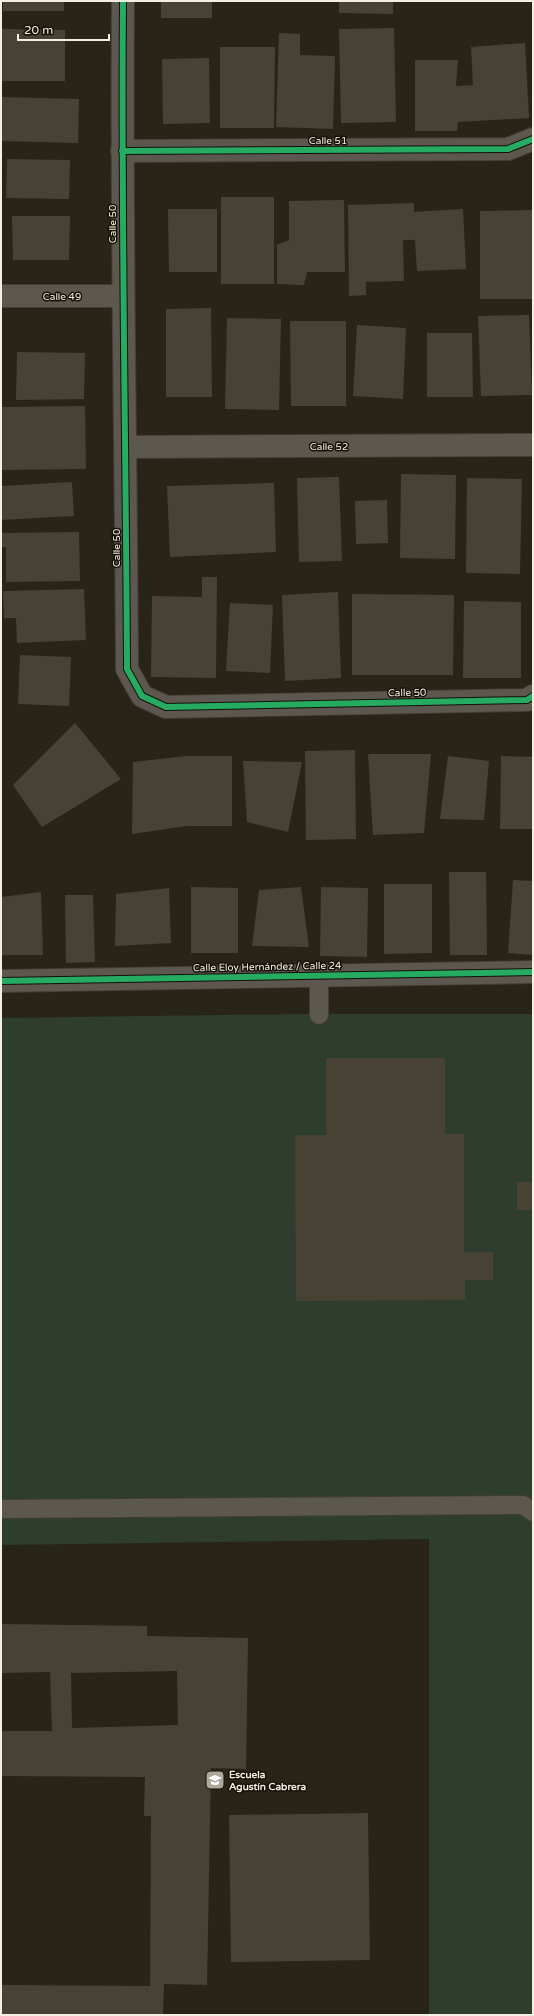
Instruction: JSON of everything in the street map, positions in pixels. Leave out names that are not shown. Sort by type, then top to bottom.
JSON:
[{"type":"street","name":"Calle 50","points":[[123,1],[122,296],[126,447],[127,669],[142,696],[166,707],[527,700],[533,696]]},
{"type":"street","name":"Calle 51","points":[[122,151],[508,149],[533,139]]},
{"type":"street","name":"Calle 49","points":[[1,296],[122,296]]},
{"type":"street","name":"Calle 52","points":[[126,447],[533,445]]},
{"type":"street","name":"Calle Eloy Hernández / Calle 24","points":[[1,981],[533,972]]},
{"type":"lane","points":[[319,975],[319,1015]]},
{"type":"lane","points":[[1,1510],[523,1505],[533,1512]]},
{"type":"green space","points":[[302,1014],[533,1014],[533,2015],[429,2015],[429,1539],[1,1545],[1,1018]]},
{"type":"building","points":[[3,1],[64,1],[64,11],[3,11]]},
{"type":"building","points":[[161,1],[212,1],[212,18],[161,18]]},
{"type":"building","points":[[339,1],[393,1],[393,14],[339,13]]},
{"type":"building","points":[[394,28],[396,122],[341,123],[339,29]]},
{"type":"building","points":[[1,29],[65,30],[65,81],[1,81]]},
{"type":"building","points":[[279,33],[300,34],[300,55],[335,56],[333,129],[276,127]]},
{"type":"building","points":[[525,43],[529,118],[458,122],[457,131],[415,131],[415,60],[458,60],[456,86],[473,85],[471,47]]},
{"type":"building","points":[[220,47],[275,47],[274,128],[220,128]]},
{"type":"building","points":[[209,58],[210,123],[163,124],[162,59]]},
{"type":"building","points":[[1,97],[79,99],[78,143],[1,141]]},
{"type":"building","points":[[7,159],[70,160],[69,199],[6,198]]},
{"type":"building","points":[[221,197],[274,197],[274,284],[221,284]]},
{"type":"building","points":[[344,200],[345,272],[307,272],[304,285],[277,284],[277,245],[289,240],[289,201]]},
{"type":"building","points":[[414,203],[414,212],[463,209],[466,269],[417,271],[415,240],[403,240],[404,281],[366,282],[366,295],[349,296],[348,205]]},
{"type":"building","points":[[168,209],[217,209],[217,272],[169,272]]},
{"type":"building","points":[[533,210],[533,299],[480,299],[480,211]]},
{"type":"building","points":[[12,216],[70,216],[69,260],[13,260]]},
{"type":"building","points":[[211,308],[212,397],[166,397],[166,309]]},
{"type":"building","points":[[529,315],[532,395],[481,396],[478,316]]},
{"type":"building","points":[[227,318],[281,319],[279,410],[225,409]]},
{"type":"building","points":[[290,321],[346,321],[346,406],[291,406]]},
{"type":"building","points":[[357,325],[406,328],[403,399],[353,396]]},
{"type":"building","points":[[427,333],[472,333],[473,397],[427,397]]},
{"type":"building","points":[[17,352],[85,353],[84,399],[16,400]]},
{"type":"building","points":[[85,406],[86,469],[1,470],[1,407]]},
{"type":"building","points":[[401,474],[456,475],[455,559],[400,558]]},
{"type":"building","points":[[339,477],[342,561],[299,562],[297,478]]},
{"type":"building","points":[[467,478],[522,479],[520,574],[466,573]]},
{"type":"building","points":[[72,482],[74,516],[1,520],[1,486]]},
{"type":"building","points":[[274,483],[276,552],[170,557],[167,486]]},
{"type":"building","points":[[387,500],[388,543],[356,544],[355,501]]},
{"type":"building","points":[[79,532],[80,581],[6,582],[6,547],[1,547],[1,533]]},
{"type":"building","points":[[202,577],[217,577],[216,678],[151,677],[152,596],[202,597]]},
{"type":"building","points":[[84,589],[86,640],[17,643],[16,618],[4,618],[3,591]]},
{"type":"building","points":[[338,592],[341,678],[285,681],[282,595]]},
{"type":"building","points":[[352,594],[454,595],[453,675],[352,675]]},
{"type":"building","points":[[464,601],[521,602],[521,678],[463,678]]},
{"type":"building","points":[[230,603],[273,605],[270,673],[226,671]]},
{"type":"building","points":[[20,655],[71,657],[69,706],[18,704]]},
{"type":"building","points":[[75,723],[121,779],[42,827],[13,785]]},
{"type":"building","points":[[355,750],[356,839],[306,840],[305,751]]},
{"type":"building","points":[[368,754],[431,754],[424,833],[373,835]]},
{"type":"building","points":[[187,756],[232,756],[232,826],[187,826],[132,834],[133,762]]},
{"type":"building","points":[[448,756],[489,761],[484,820],[440,819]]},
{"type":"building","points":[[501,756],[533,757],[533,829],[500,829]]},
{"type":"building","points":[[243,761],[302,762],[288,832],[247,822]]},
{"type":"building","points":[[449,872],[486,872],[487,955],[450,955]]},
{"type":"building","points":[[513,880],[533,881],[533,955],[508,953]]},
{"type":"building","points":[[384,884],[432,884],[432,953],[384,954]]},
{"type":"building","points":[[191,887],[238,888],[238,953],[191,953]]},
{"type":"building","points":[[301,887],[309,947],[252,946],[259,890]]},
{"type":"building","points":[[321,887],[368,888],[367,957],[320,956]]},
{"type":"building","points":[[169,888],[171,943],[115,946],[116,894]]},
{"type":"building","points":[[41,892],[43,955],[1,955],[1,897]]},
{"type":"building","points":[[65,895],[93,895],[95,962],[66,963]]},
{"type":"building","points":[[326,1058],[445,1058],[445,1134],[464,1134],[464,1252],[493,1252],[493,1280],[465,1280],[465,1300],[296,1301],[295,1135],[326,1135]]},
{"type":"building","points":[[517,1182],[533,1182],[533,1210],[517,1210]]},
{"type":"building","points":[[1,1624],[147,1626],[147,1636],[248,1638],[246,1769],[211,1768],[207,1985],[164,1984],[163,2015],[1,2015],[1,1985],[150,1986],[151,1816],[144,1816],[145,1777],[1,1776],[1,1731],[52,1731],[50,1672],[1,1673]],"holes":[[[177,1671],[178,1725],[72,1728],[71,1673]]]},
{"type":"building","points":[[368,1813],[370,1960],[231,1962],[229,1815]]},
{"type":"cycle path","points":[[123,1],[123,252],[127,669],[142,696],[166,707],[527,700],[533,696]]},
{"type":"cycle path","points":[[122,151],[508,149],[533,139]]},
{"type":"cycle path","points":[[1,981],[533,972]]},
{"type":"place","name":"Escuela Agustín Cabrera","points":[[215,1780]]}]
